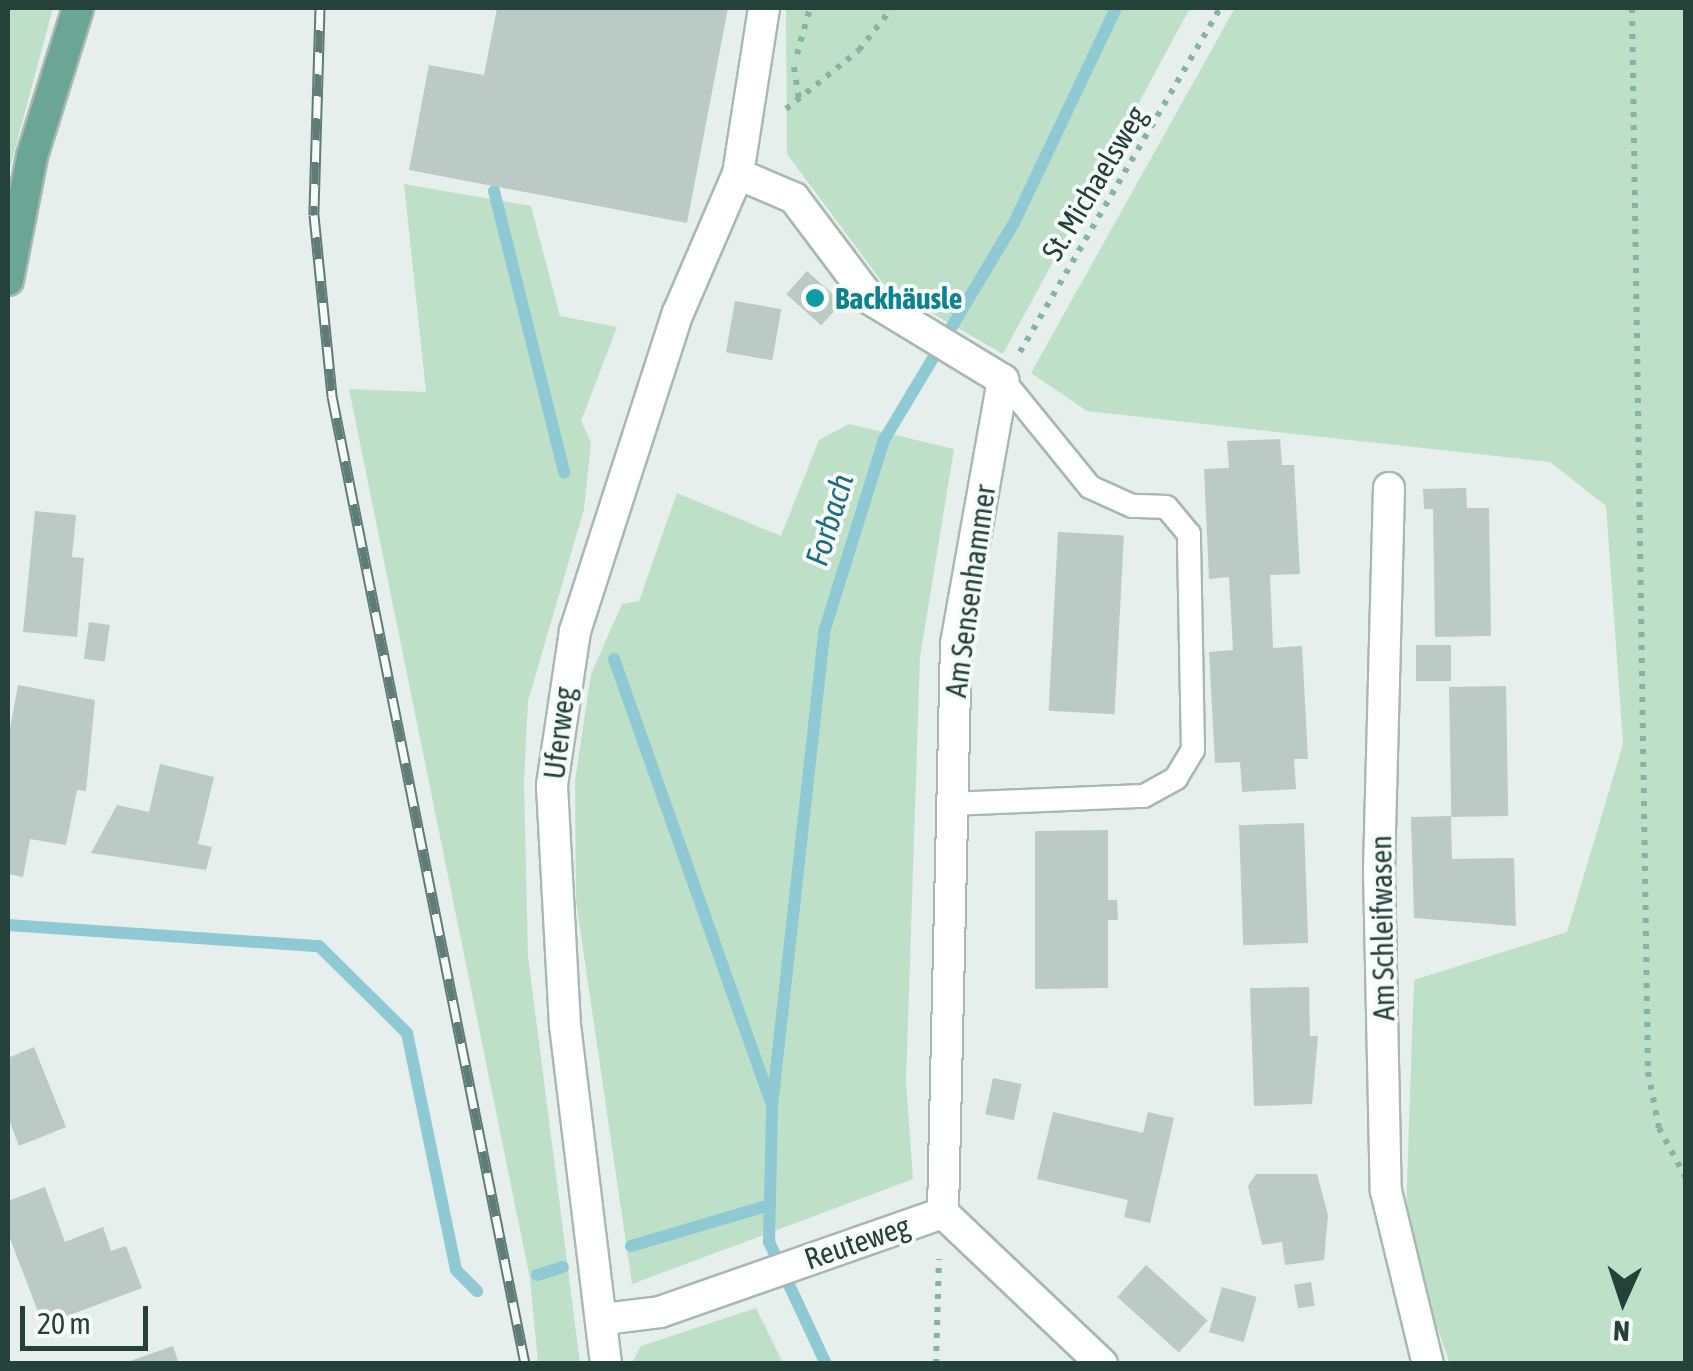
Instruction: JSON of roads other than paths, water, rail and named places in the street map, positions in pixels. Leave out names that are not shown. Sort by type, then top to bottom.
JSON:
[{"type":"main road","points":[[8,280],[32,156],[78,8]]},
{"type":"street","points":[[764,8],[749,130],[738,174],[794,198],[870,299],[976,356],[1002,380]]},
{"type":"street","name":"Uferweg","points":[[606,1364],[550,853],[562,696],[678,314],[738,174]]},
{"type":"street","name":"Am Sensenhammer","points":[[943,1213],[956,644],[1002,380]]},
{"type":"street","name":"Am Schleifwasen","points":[[1389,488],[1380,870],[1386,1190],[1428,1364]]},
{"type":"street","name":"Reuteweg","points":[[604,1319],[736,1286],[943,1213],[1102,1364]]},
{"type":"lane","points":[[950,804],[1144,796],[1176,778],[1193,750],[1189,534],[1166,507],[1132,506],[1090,487],[1002,380]]},
{"type":"waterway","name":"Forbach","points":[[826,1364],[769,1242],[772,1106],[825,629],[884,440],[1014,223],[1116,8]]},
{"type":"waterway","name":"Forbach","points":[[494,191],[564,472]]},
{"type":"waterway","name":"Forbach","points":[[614,659],[770,1100]]},
{"type":"waterway","points":[[8,925],[319,946],[407,1033],[456,1270],[477,1291]]},
{"type":"waterway","points":[[631,1246],[770,1205]]},
{"type":"waterway","points":[[537,1275],[563,1267]]},
{"type":"railway","points":[[320,8],[314,215],[332,396],[525,1364]]},
{"type":"place","name":"Backhäusle","points":[[815,298]]}]
